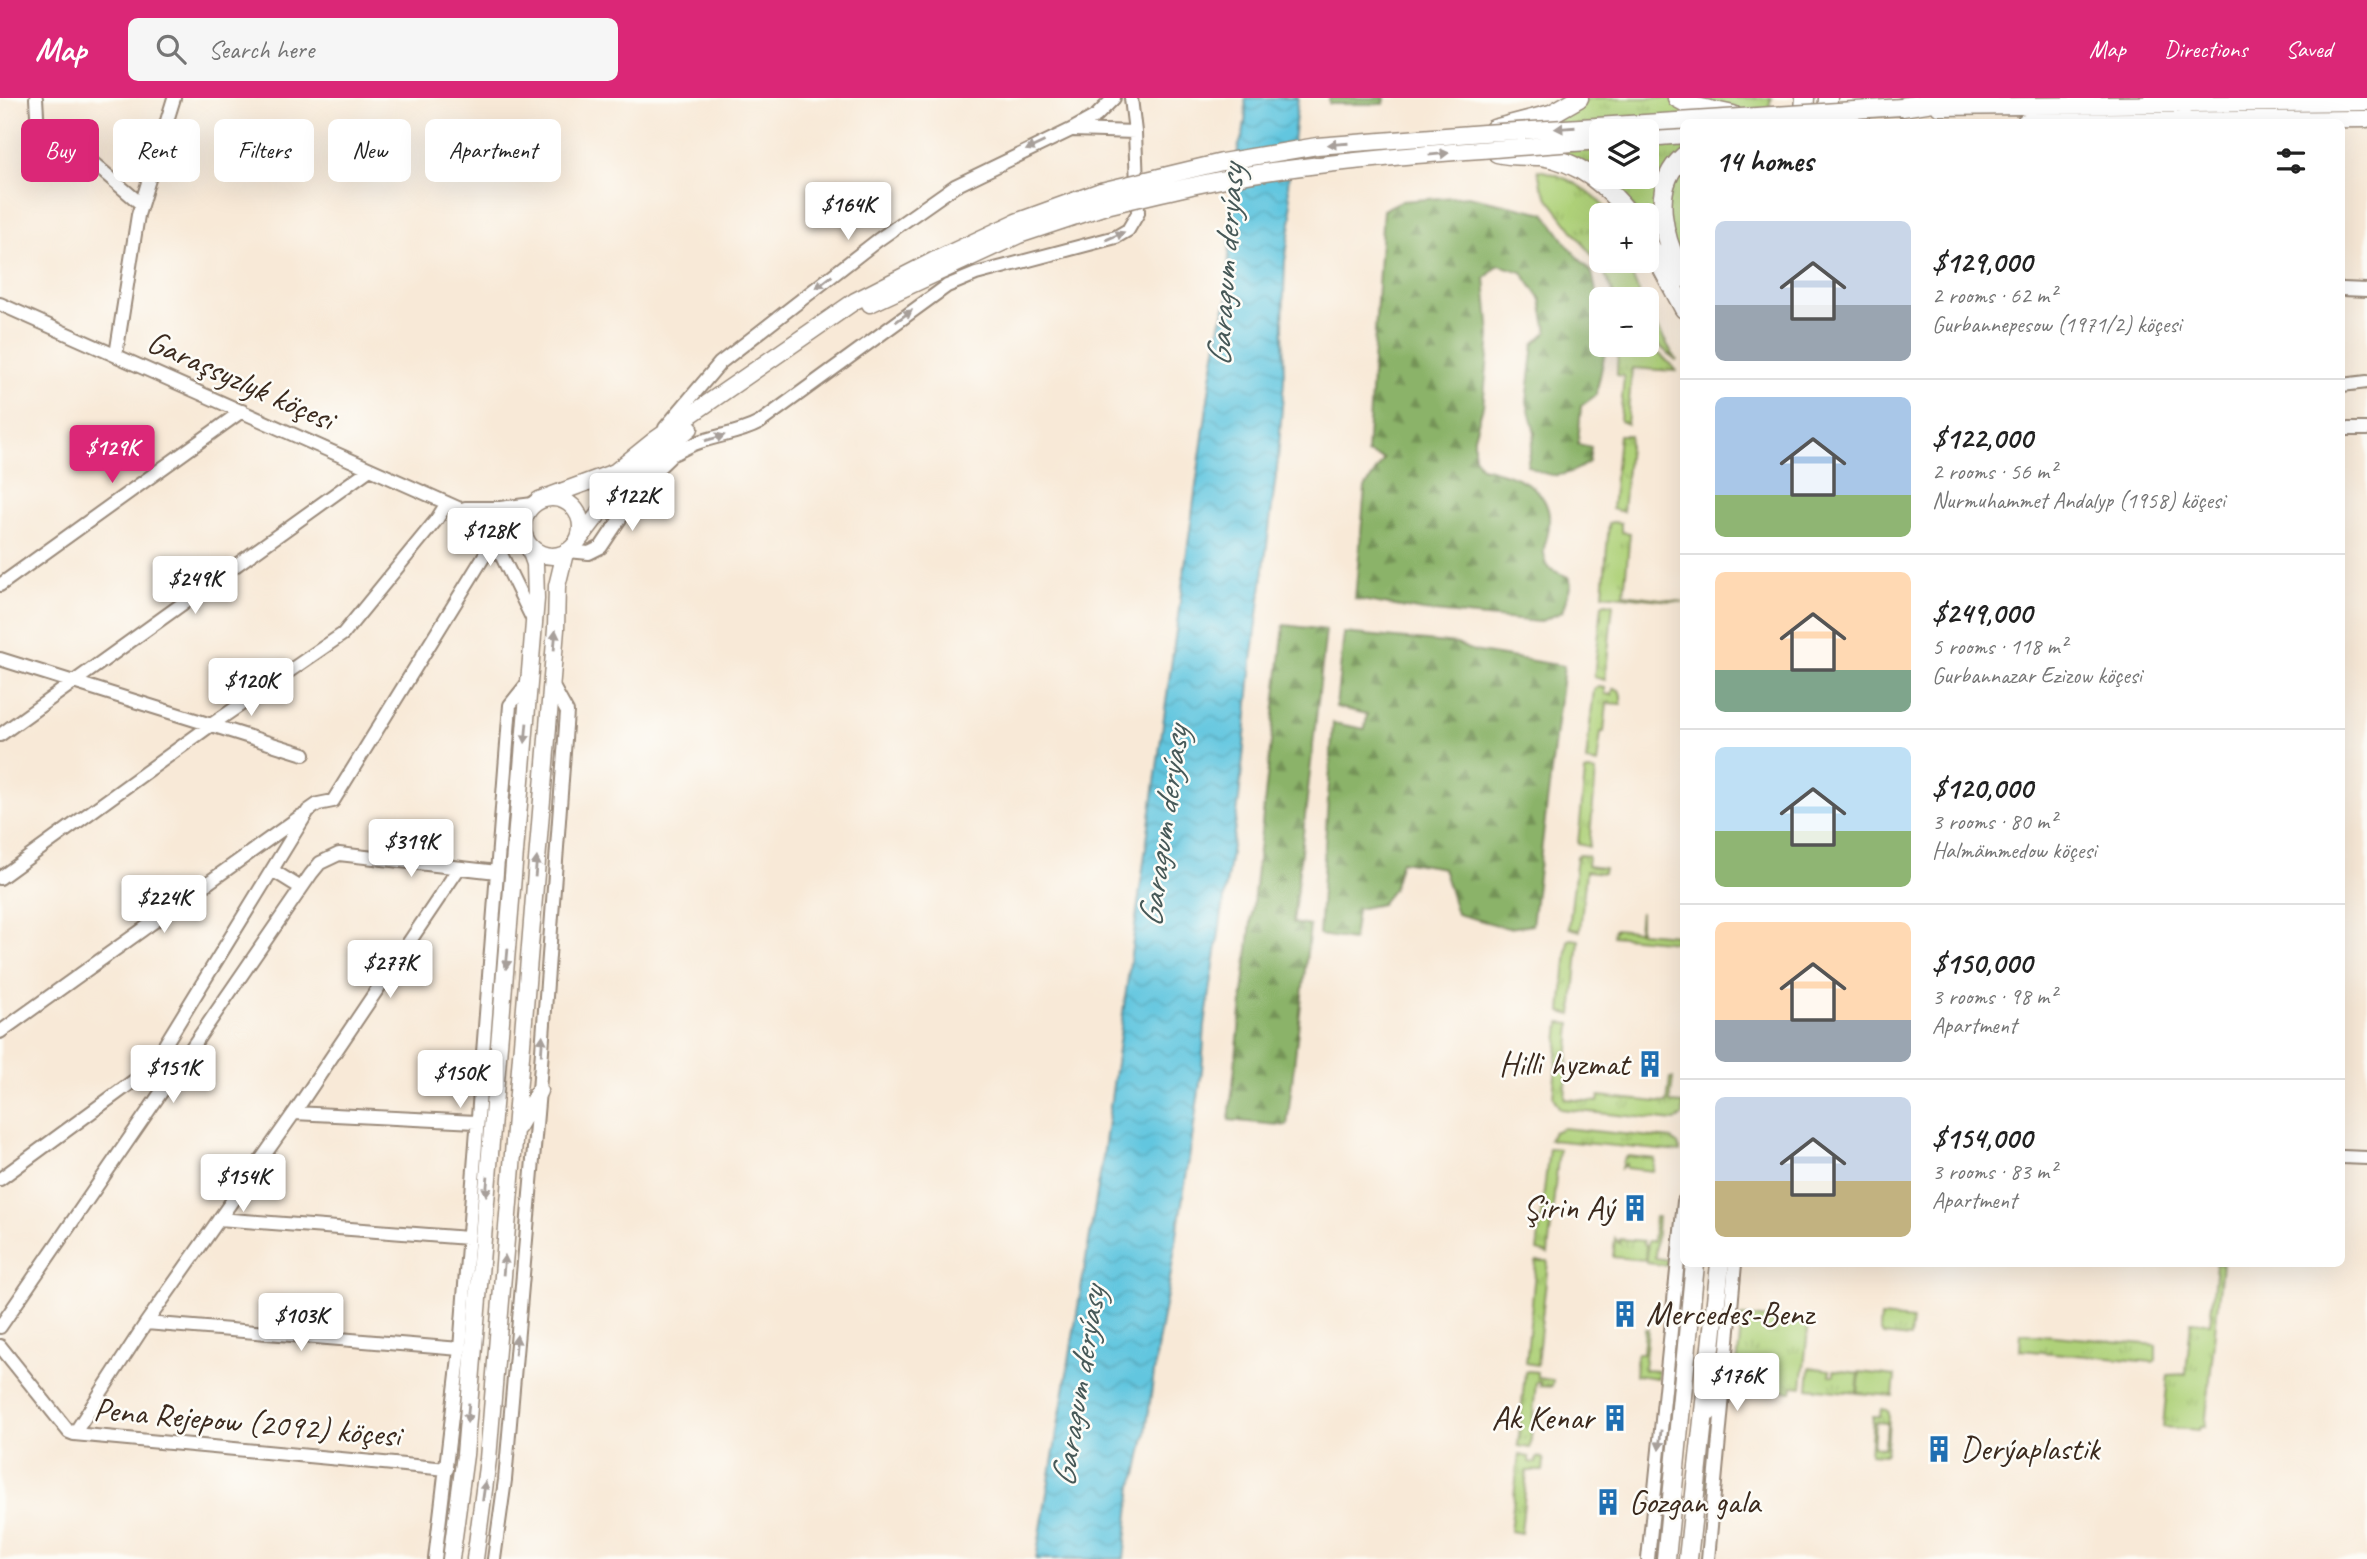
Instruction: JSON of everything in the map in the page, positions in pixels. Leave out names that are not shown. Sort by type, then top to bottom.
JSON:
[{"type":"highway","points":[[1579,98],[1563,109],[1540,118],[1503,126],[1483,141],[1502,154],[1561,160],[1600,182],[1619,203]]},
{"type":"highway","points":[[1677,98],[1703,110],[1746,117]]},
{"type":"highway","points":[[1803,119],[1805,98]]},
{"type":"highway","points":[[1827,119],[1828,98]]},
{"type":"highway","points":[[1902,107],[1958,98]]},
{"type":"highway","points":[[2153,98],[2181,116]]},
{"type":"highway","points":[[1677,277],[1666,236],[1663,196],[1668,177],[1680,160]]},
{"type":"highway","points":[[1659,255],[1677,277]]},
{"type":"highway","points":[[1666,1559],[1695,1267]]},
{"type":"highway","points":[[1688,1559],[1720,1267]]},
{"type":"highway","points":[[1703,1421],[1722,1385]]},
{"type":"main road","points":[[2103,119],[2367,102]]},
{"type":"main road","points":[[1724,119],[1902,107],[2367,119]]},
{"type":"main road","points":[[1483,141],[1680,123]]},
{"type":"main road","points":[[1659,137],[1680,135]]},
{"type":"main road","points":[[528,544],[542,555],[551,556],[570,550],[623,482],[683,433],[863,307],[1150,178],[1317,146],[1589,141]]},
{"type":"main road","points":[[451,1559],[465,1455],[536,599],[535,564],[522,527],[527,511],[536,502],[615,472],[656,439],[855,300],[1016,222],[1104,199]]},
{"type":"main road","points":[[475,1559],[488,1459],[557,586],[582,527],[575,508],[559,498],[536,502]]},
{"type":"main road","points":[[515,1132],[539,1091]]},
{"type":"street","points":[[36,98],[39,148],[86,157],[141,204]]},
{"type":"street","points":[[116,355],[141,204],[174,98]]},
{"type":"street","points":[[656,439],[720,363],[878,240],[955,186],[1071,130],[1096,116],[1114,98]]},
{"type":"street","points":[[570,550],[589,553],[601,547],[646,480],[669,458],[695,444],[745,431],[759,423],[947,286],[976,274],[1116,237],[1128,230],[1138,213],[1135,132],[1130,98]]},
{"type":"street","points":[[1071,130],[1135,132]]},
{"type":"street","points":[[2345,289],[2367,290]]},
{"type":"street","name":"Garaşsyzlyk köçesi","points":[[0,304],[453,505]]},
{"type":"street","points":[[2345,385],[2367,382]]},
{"type":"street","points":[[0,585],[242,411]]},
{"type":"street","points":[[2345,429],[2367,429]]},
{"type":"street","points":[[651,459],[669,458]]},
{"type":"street","points":[[0,735],[370,468]]},
{"type":"street","points":[[0,878],[342,634],[437,519],[453,505],[500,508],[536,502]]},
{"type":"street","points":[[453,505],[482,526],[494,540],[533,620]]},
{"type":"street","points":[[453,505],[528,544]]},
{"type":"street","points":[[0,1032],[318,804],[333,801],[494,540]]},
{"type":"street","points":[[0,659],[304,754]]},
{"type":"street","points":[[435,1559],[460,1349],[510,705],[530,680]]},
{"type":"street","points":[[495,1559],[505,1480],[539,1091],[567,712],[551,683]]},
{"type":"street","points":[[0,1179],[150,1069],[308,811]]},
{"type":"street","points":[[0,1327],[320,863],[339,854],[496,872]]},
{"type":"street","points":[[74,1434],[146,1323],[294,1113],[459,868]]},
{"type":"street","points":[[272,870],[301,888]]},
{"type":"street","points":[[294,1113],[476,1122]]},
{"type":"street","points":[[2345,1157],[2367,1158]]},
{"type":"street","points":[[219,1219],[468,1238]]},
{"type":"street","points":[[1648,1559],[1680,1251]]},
{"type":"street","points":[[1708,1559],[1735,1267]]},
{"type":"street","points":[[146,1323],[460,1349]]},
{"type":"street","name":"Pena Rejepow (2092) köçesi","points":[[0,1346],[69,1432],[74,1434],[447,1469]]},
{"type":"green space","points":[[1329,98],[1385,98],[1384,104],[1329,104]]},
{"type":"green space","points":[[1590,98],[1772,98],[1770,119],[1680,119],[1680,260],[1670,266],[1659,247],[1659,203],[1629,203],[1616,189],[1659,189],[1659,119],[1589,119],[1589,167],[1557,151],[1554,121]]},
{"type":"green space","points":[[1538,170],[1560,176],[1579,186],[1601,203],[1589,203],[1589,252],[1548,198],[1541,185]]},
{"type":"green space","points":[[1468,196],[1545,213],[1589,273],[1592,273],[1595,287],[1589,287],[1589,357],[1604,357],[1596,395],[1581,406],[1578,444],[1591,447],[1589,462],[1566,474],[1558,475],[1544,473],[1527,465],[1535,433],[1527,402],[1534,344],[1547,332],[1541,300],[1522,272],[1499,265],[1485,278],[1490,336],[1483,406],[1474,437],[1474,456],[1481,467],[1518,478],[1538,492],[1545,501],[1549,512],[1549,526],[1544,550],[1545,560],[1548,568],[1568,577],[1571,584],[1562,612],[1539,622],[1423,611],[1355,599],[1365,488],[1384,459],[1367,453],[1383,210],[1401,201]]},
{"type":"green space","points":[[1604,273],[1631,273],[1636,287],[1611,287]]},
{"type":"green space","points":[[1659,330],[1677,361],[1659,345]]},
{"type":"green space","points":[[1659,354],[1676,371],[1632,368],[1627,424],[1620,421],[1624,376],[1617,375],[1618,357],[1659,357]]},
{"type":"green space","points":[[1619,435],[1630,435],[1623,512],[1612,509]]},
{"type":"green space","points":[[1609,523],[1621,523],[1621,532],[1630,533],[1624,594],[1680,602],[1603,594]]},
{"type":"green space","points":[[1604,603],[1613,604],[1605,680],[1594,677]]},
{"type":"green space","points":[[1284,625],[1326,630],[1293,923],[1310,926],[1287,1126],[1229,1120]]},
{"type":"green space","points":[[1344,633],[1457,644],[1473,651],[1564,666],[1532,925],[1508,928],[1457,914],[1443,868],[1401,861],[1393,889],[1381,904],[1357,909],[1353,940],[1319,935],[1333,723],[1365,729],[1367,714],[1336,707]]},
{"type":"green space","points":[[1605,688],[1605,694],[1612,695],[1613,689],[1619,690],[1621,704],[1607,703],[1597,764],[1586,761],[1594,689]]},
{"type":"green space","points":[[1585,772],[1596,772],[1589,847],[1578,844]]},
{"type":"green space","points":[[1577,856],[1588,856],[1587,866],[1604,868],[1603,873],[1586,871],[1580,931],[1569,928]]},
{"type":"green space","points":[[1640,912],[1640,932],[1676,935],[1676,942],[1613,936],[1614,929],[1638,931]]},
{"type":"green space","points":[[1568,940],[1579,940],[1572,1015],[1561,1012]]},
{"type":"green space","points":[[1560,1023],[1571,1024],[1565,1099],[1598,1102],[1599,1096],[1667,1103],[1670,1078],[1673,1078],[1670,1103],[1680,1104],[1680,1117],[1675,1121],[1560,1109],[1553,1097]]},
{"type":"green space","points":[[1563,1128],[1672,1139],[1678,1144],[1680,1152],[1549,1140],[1553,1132]]},
{"type":"green space","points":[[1549,1148],[1559,1149],[1548,1254],[1537,1251]]},
{"type":"green space","points":[[1628,1156],[1655,1159],[1653,1171],[1626,1168],[1626,1164],[1621,1168],[1623,1160]]},
{"type":"green space","points":[[1655,1217],[1658,1217],[1655,1258],[1670,1260],[1669,1266],[1646,1263],[1648,1241],[1653,1241]]},
{"type":"green space","points":[[1615,1238],[1619,1243],[1620,1239],[1644,1241],[1645,1260],[1613,1257]]},
{"type":"green space","points":[[1538,1261],[1548,1261],[1537,1365],[1526,1363]]},
{"type":"green space","points":[[1684,1267],[1686,1267],[1657,1559],[1653,1559]]},
{"type":"green space","points":[[2216,1267],[2222,1267],[2205,1427],[2200,1427],[2199,1430],[2163,1427],[2168,1375],[2186,1374],[2191,1322],[2210,1323]]},
{"type":"green space","points":[[1742,1316],[1805,1323],[1806,1319],[1809,1319],[1802,1387],[1793,1386],[1792,1392],[1735,1386]]},
{"type":"green space","points":[[1881,1317],[1912,1320],[1910,1338],[1883,1335],[1880,1329]]},
{"type":"green space","points":[[1645,1329],[1648,1329],[1644,1370],[1658,1371],[1658,1378],[1635,1375],[1637,1353],[1643,1353]]},
{"type":"green space","points":[[2021,1333],[2156,1345],[2156,1360],[2153,1362],[2020,1350]]},
{"type":"green space","points":[[1810,1367],[1830,1370],[1830,1375],[1834,1375],[1834,1370],[1859,1373],[1857,1393],[1808,1388]]},
{"type":"green space","points":[[1525,1372],[1537,1372],[1537,1378],[1553,1380],[1552,1387],[1540,1386],[1540,1382],[1536,1382],[1530,1448],[1518,1446]]},
{"type":"green space","points":[[1860,1372],[1895,1376],[1893,1396],[1858,1393]]},
{"type":"green space","points":[[1881,1409],[1889,1413],[1888,1436],[1887,1423],[1875,1422],[1873,1446],[1884,1448],[1888,1437],[1886,1453],[1870,1454],[1873,1416],[1880,1416]]},
{"type":"green space","points":[[1715,1414],[1700,1559],[1697,1559],[1711,1417]]},
{"type":"green space","points":[[1519,1455],[1529,1457],[1529,1462],[1536,1463],[1537,1457],[1544,1461],[1543,1471],[1527,1471],[1521,1533],[1510,1531]]},
{"type":"water","name":"Garagum derýasy","points":[[1245,98],[1298,98],[1288,185],[1292,216],[1285,261],[1284,380],[1278,460],[1252,661],[1239,800],[1205,1025],[1202,1070],[1146,1432],[1132,1486],[1124,1559],[1036,1559],[1103,1157],[1211,378],[1220,324],[1235,275],[1228,268],[1238,148],[1246,117]]},
{"type":"place","name":"Hilli hyzmat","points":[[1650,1064]]},
{"type":"place","name":"Şirin Aý","points":[[1635,1208]]},
{"type":"place","name":"Mercedes-Benz","points":[[1625,1314]]},
{"type":"place","name":"Ak Kenar","points":[[1615,1418]]},
{"type":"place","name":"Derýaplastik","points":[[1939,1449]]},
{"type":"place","name":"Gozgan gala","points":[[1608,1502]]}]
